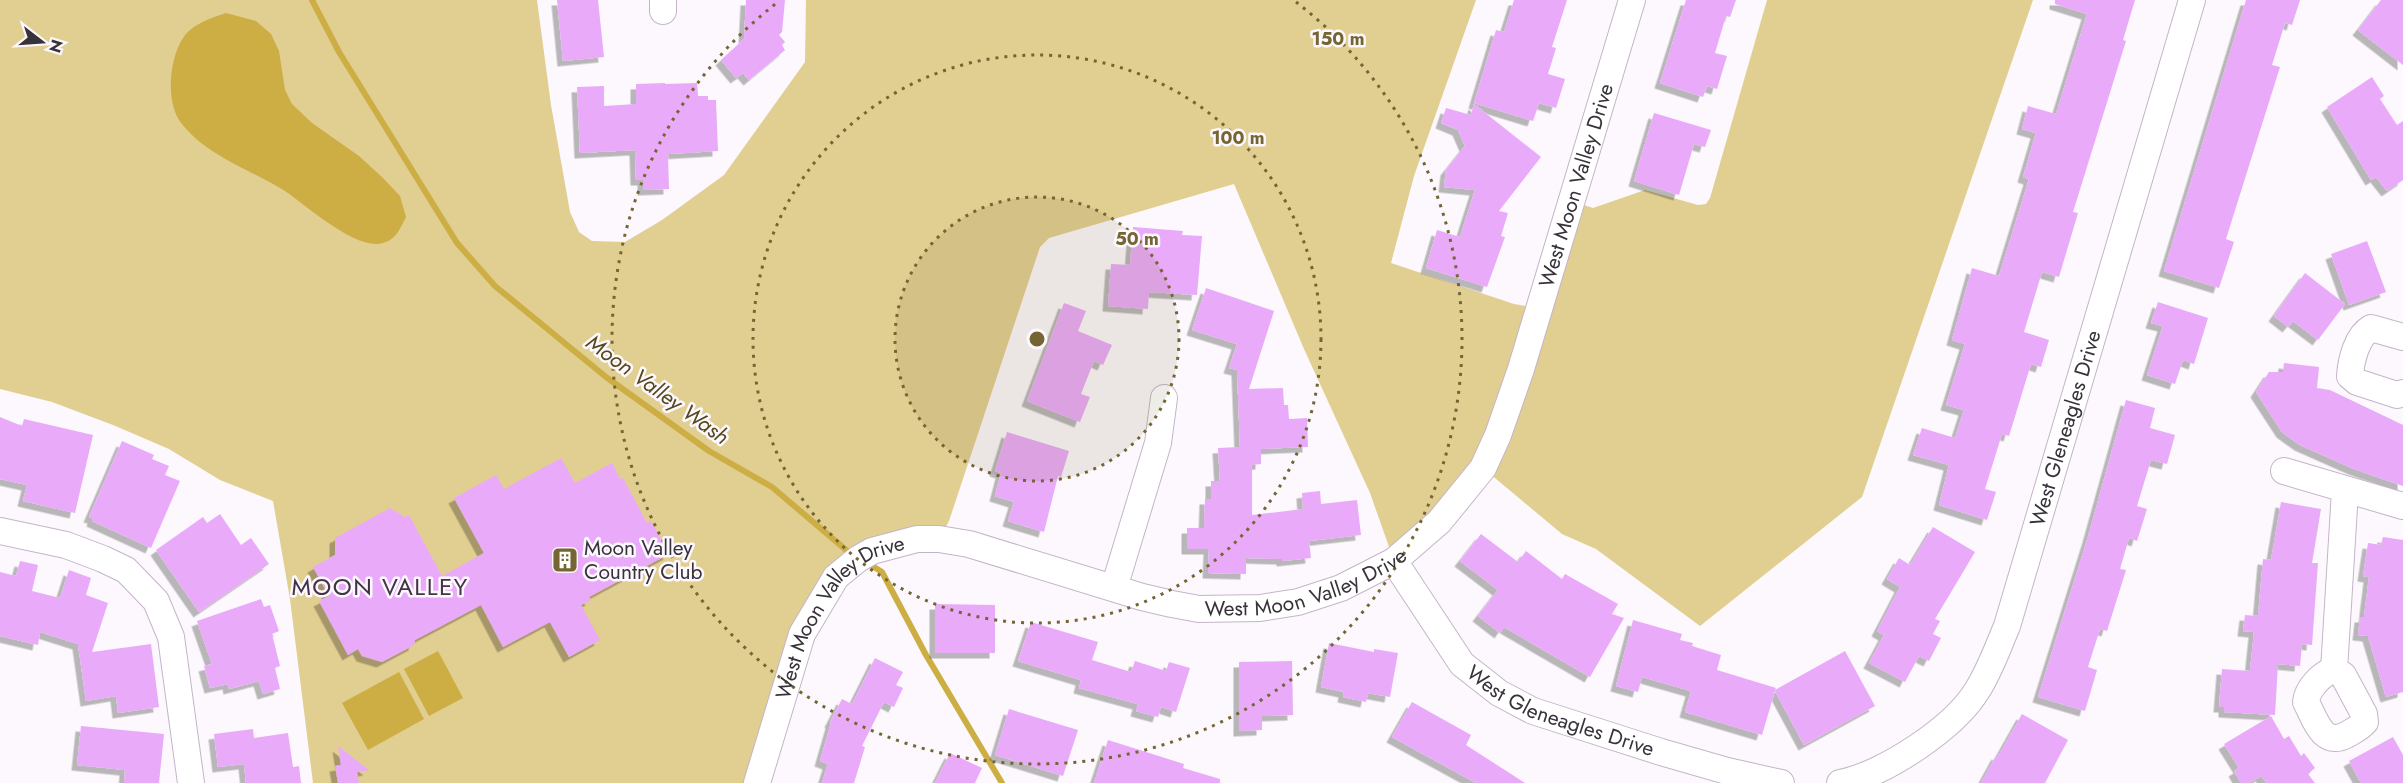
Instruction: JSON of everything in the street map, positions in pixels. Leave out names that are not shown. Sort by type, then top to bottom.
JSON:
[{"type":"street","name":"West Moon Valley Drive","points":[[757,783],[802,634],[836,577],[872,551],[917,539],[939,539],[969,544],[1142,597],[1199,609],[1260,608],[1298,602],[1341,588],[1394,561],[1447,513],[1483,468],[1498,435],[1521,369],[1632,0]]},
{"type":"street","name":"West Gleneagles Drive","points":[[1840,783],[1883,775],[1953,720],[1978,690],[2007,626],[2192,0]]},
{"type":"street","points":[[2403,337],[2371,328],[2364,332],[2350,365],[2350,376],[2357,382],[2397,395],[2403,393]]},
{"type":"street","points":[[1114,588],[1158,443],[1164,398]]},
{"type":"street","points":[[2284,471],[2345,491],[2403,506]]},
{"type":"street","points":[[2334,670],[2345,491]]},
{"type":"street","points":[[0,531],[66,545],[126,570],[156,601],[171,637],[191,783]]},
{"type":"street","name":"West Gleneagles Drive","points":[[1394,561],[1462,664],[1499,693],[1533,711],[1661,752],[1727,771],[1781,783]]},
{"type":"shaded area","name":"Moon Valley Country Club","points":[[0,0],[537,0],[551,105],[570,212],[579,232],[592,241],[625,242],[662,220],[724,175],[805,62],[806,0],[1476,0],[1414,176],[1391,263],[1514,304],[1538,308],[1571,201],[1593,208],[1645,190],[1698,205],[1706,204],[1710,198],[1767,0],[2033,0],[1862,497],[1700,626],[1596,549],[1562,534],[1483,468],[1394,561],[1370,493],[1304,349],[1234,184],[1049,238],[1040,247],[949,521],[939,539],[836,577],[757,783],[313,783],[290,599],[273,501],[220,480],[169,449],[113,425],[52,402],[0,389]]},
{"type":"shaded area","points":[[226,13],[256,21],[271,34],[279,51],[285,90],[292,104],[312,123],[359,156],[400,196],[406,217],[398,233],[391,239],[383,243],[372,244],[346,234],[285,191],[217,154],[192,135],[182,124],[173,105],[171,94],[172,69],[178,47],[191,29]]},
{"type":"shaded area","points":[[438,651],[463,698],[429,716],[404,669]]},
{"type":"shaded area","points":[[399,672],[424,719],[368,750],[342,703]]},
{"type":"building","points":[[557,0],[598,0],[604,57],[563,61]]},
{"type":"building","points":[[746,0],[785,0],[782,32],[779,35],[785,42],[782,45],[785,50],[749,80],[743,73],[736,78],[721,60],[744,39]]},
{"type":"building","points":[[1514,0],[1567,0],[1552,47],[1556,48],[1548,74],[1565,79],[1556,108],[1539,103],[1533,121],[1474,103],[1496,30],[1504,32]]},
{"type":"building","points":[[1686,0],[1736,0],[1730,17],[1726,16],[1715,53],[1727,56],[1717,89],[1707,86],[1703,97],[1660,83]]},
{"type":"building","points":[[2055,0],[2135,0],[2123,40],[2126,41],[2073,212],[2078,213],[2059,277],[2042,272],[2024,332],[2049,340],[2041,367],[2031,364],[2009,436],[2002,434],[1985,489],[1996,492],[1987,520],[1939,505],[1949,465],[1913,455],[1922,428],[1955,438],[1964,410],[1946,405],[1965,344],[1952,340],[1972,268],[1999,276],[2029,179],[2023,177],[2036,133],[2022,129],[2028,106],[2056,114],[2087,14],[2055,4]]},
{"type":"building","points":[[2246,0],[2300,0],[2292,25],[2285,23],[2272,65],[2280,67],[2226,239],[2234,242],[2219,288],[2164,271]]},
{"type":"building","points":[[2381,0],[2403,0],[2403,65],[2358,30]]},
{"type":"building","points":[[2372,77],[2384,96],[2380,99],[2397,125],[2403,121],[2403,180],[2387,191],[2376,177],[2371,180],[2327,107]]},
{"type":"building","points":[[697,83],[698,96],[708,96],[708,100],[716,100],[718,151],[668,154],[669,189],[643,190],[643,180],[636,180],[635,150],[580,153],[577,87],[604,86],[604,106],[636,104],[636,84]]},
{"type":"building","points":[[1474,104],[1541,157],[1499,211],[1508,213],[1501,236],[1505,237],[1487,287],[1426,268],[1437,230],[1460,237],[1475,190],[1444,187],[1446,170],[1465,146],[1458,130],[1441,123],[1446,108],[1471,115]]},
{"type":"building","points":[[1654,113],[1711,130],[1705,147],[1694,144],[1679,195],[1634,181]]},
{"type":"building","points":[[1133,227],[1183,231],[1182,235],[1202,236],[1197,295],[1149,292],[1148,309],[1108,306],[1111,264],[1130,265]]},
{"type":"building","points":[[2367,241],[2386,292],[2349,305],[2331,254]]},
{"type":"building","points":[[2305,273],[2345,304],[2318,340],[2293,321],[2288,327],[2274,316]]},
{"type":"building","points":[[1206,288],[1274,311],[1249,389],[1283,388],[1284,405],[1288,405],[1289,419],[1307,418],[1308,447],[1261,449],[1261,464],[1252,465],[1252,515],[1303,509],[1302,493],[1320,491],[1321,504],[1357,500],[1361,535],[1309,541],[1311,558],[1282,561],[1282,559],[1246,558],[1246,574],[1208,573],[1209,549],[1187,549],[1187,528],[1204,528],[1205,499],[1211,499],[1211,481],[1220,481],[1218,448],[1240,447],[1237,370],[1229,368],[1237,344],[1192,330]]},
{"type":"building","points":[[2158,302],[2208,318],[2194,364],[2183,360],[2175,384],[2147,375],[2163,326],[2151,323]]},
{"type":"building","points":[[1064,303],[1086,311],[1078,331],[1112,345],[1103,365],[1094,361],[1081,394],[1090,397],[1080,422],[1027,401]]},
{"type":"building","points":[[2284,363],[2319,367],[2317,388],[2330,390],[2403,425],[2403,486],[2354,469],[2300,445],[2282,432],[2256,392],[2269,372],[2283,372]]},
{"type":"building","points":[[2126,400],[2155,408],[2150,428],[2175,435],[2167,464],[2151,460],[2137,506],[2147,509],[2137,541],[2129,538],[2120,569],[2126,570],[2107,631],[2100,629],[2088,667],[2097,670],[2085,711],[2038,697],[2088,537]]},
{"type":"building","points":[[0,417],[22,426],[24,419],[93,435],[75,513],[23,501],[27,485],[0,479]]},
{"type":"building","points":[[1007,432],[1069,451],[1061,477],[1058,476],[1044,532],[1008,521],[1014,502],[995,496],[1001,473],[995,471]]},
{"type":"building","points":[[122,441],[154,455],[152,459],[169,466],[165,475],[180,481],[151,548],[92,521],[93,518],[89,517]]},
{"type":"building","name":"Moon Valley Country Club","points":[[561,458],[575,483],[612,463],[620,479],[623,478],[647,523],[651,521],[669,554],[589,597],[591,600],[581,605],[600,640],[569,657],[550,622],[503,647],[481,605],[415,640],[414,645],[382,662],[362,656],[358,649],[348,655],[319,601],[329,596],[313,567],[335,555],[335,538],[390,508],[405,517],[409,515],[442,576],[484,553],[454,498],[496,475],[504,489]]},
{"type":"building","points":[[2281,502],[2321,509],[2312,563],[2318,563],[2312,645],[2302,644],[2300,666],[2278,664],[2275,715],[2224,712],[2224,707],[2219,707],[2222,669],[2250,671],[2254,632],[2243,631],[2245,615],[2258,616],[2263,559],[2271,560]]},
{"type":"building","points":[[220,514],[241,545],[251,538],[269,564],[199,612],[156,550],[203,517],[207,523]]},
{"type":"building","points":[[1933,527],[1975,552],[1935,619],[1940,621],[1933,634],[1941,638],[1929,661],[1919,656],[1905,682],[1869,663],[1884,635],[1877,631],[1900,587],[1887,579],[1899,558],[1910,565]]},
{"type":"building","points":[[1481,534],[1518,562],[1526,551],[1562,579],[1565,574],[1618,604],[1612,614],[1624,618],[1590,677],[1504,627],[1500,633],[1478,616],[1498,590],[1460,561]]},
{"type":"building","points":[[2383,537],[2403,540],[2403,692],[2386,697],[2368,636],[2358,635],[2360,617],[2364,617],[2369,577],[2363,576],[2368,543],[2381,545]]},
{"type":"building","points":[[20,561],[38,565],[32,591],[60,598],[69,570],[91,578],[86,595],[108,603],[92,652],[151,644],[159,707],[118,713],[116,696],[86,701],[78,644],[40,632],[38,645],[0,636],[0,572],[16,576]]},
{"type":"building","points":[[261,599],[264,607],[270,605],[279,631],[272,634],[280,666],[275,668],[280,689],[263,694],[259,681],[229,689],[228,684],[210,688],[204,666],[212,664],[197,621]]},
{"type":"building","points":[[935,604],[995,605],[995,653],[935,653]]},
{"type":"building","points":[[1633,620],[1682,634],[1680,640],[1721,655],[1717,670],[1776,688],[1775,690],[1845,651],[1875,706],[1804,745],[1775,691],[1762,735],[1685,712],[1691,691],[1642,677],[1638,692],[1616,686]]},
{"type":"building","points":[[1031,622],[1098,642],[1092,660],[1131,672],[1135,661],[1166,671],[1169,662],[1190,668],[1176,712],[1161,707],[1158,717],[1136,711],[1138,704],[1079,688],[1081,680],[1018,661]]},
{"type":"building","points":[[1329,643],[1374,652],[1374,649],[1398,653],[1390,697],[1368,693],[1366,702],[1343,697],[1344,692],[1321,687]]},
{"type":"building","points":[[875,658],[903,672],[896,685],[903,688],[894,707],[884,702],[862,746],[865,747],[854,783],[822,783],[828,764],[820,761],[830,722],[842,699],[852,704]]},
{"type":"building","points":[[1292,661],[1293,715],[1262,716],[1262,730],[1239,731],[1239,662]]},
{"type":"building","points":[[1412,702],[1471,735],[1466,745],[1525,783],[1476,783],[1392,737]]},
{"type":"building","points":[[1009,709],[1078,730],[1063,776],[995,755]]},
{"type":"building","points":[[2022,714],[2068,740],[2045,783],[1981,783],[1997,754],[1999,755]]},
{"type":"building","points":[[2271,716],[2284,739],[2289,736],[2301,756],[2304,753],[2315,768],[2308,774],[2315,783],[2267,783],[2261,776],[2249,783],[2241,783],[2234,771],[2239,768],[2224,744]]},
{"type":"building","points":[[81,726],[164,734],[159,783],[124,783],[125,770],[77,765]]},
{"type":"building","points":[[253,729],[254,738],[288,733],[293,767],[299,766],[301,783],[246,783],[244,764],[218,767],[214,734]]},
{"type":"building","points":[[2393,737],[2403,755],[2403,783],[2361,783],[2349,761]]},
{"type":"building","points":[[1108,740],[1184,764],[1183,768],[1220,779],[1220,783],[1094,783]]},
{"type":"building","points":[[338,746],[369,770],[357,772],[359,783],[338,783],[335,766],[341,765]]},
{"type":"building","points":[[950,753],[982,768],[975,783],[935,783]]},
{"type":"waterway","name":"Moon Valley Wash","points":[[312,0],[339,52],[457,243],[495,286],[606,377],[709,451],[772,487],[852,555]]},
{"type":"waterway","name":"Moon Valley Wash","points":[[866,562],[882,572],[926,655],[1002,783]]},
{"type":"place","name":"Moon Valley Country Club","points":[[565,560]]},
{"type":"district","name":"MOON VALLEY","points":[[380,587]]}]
